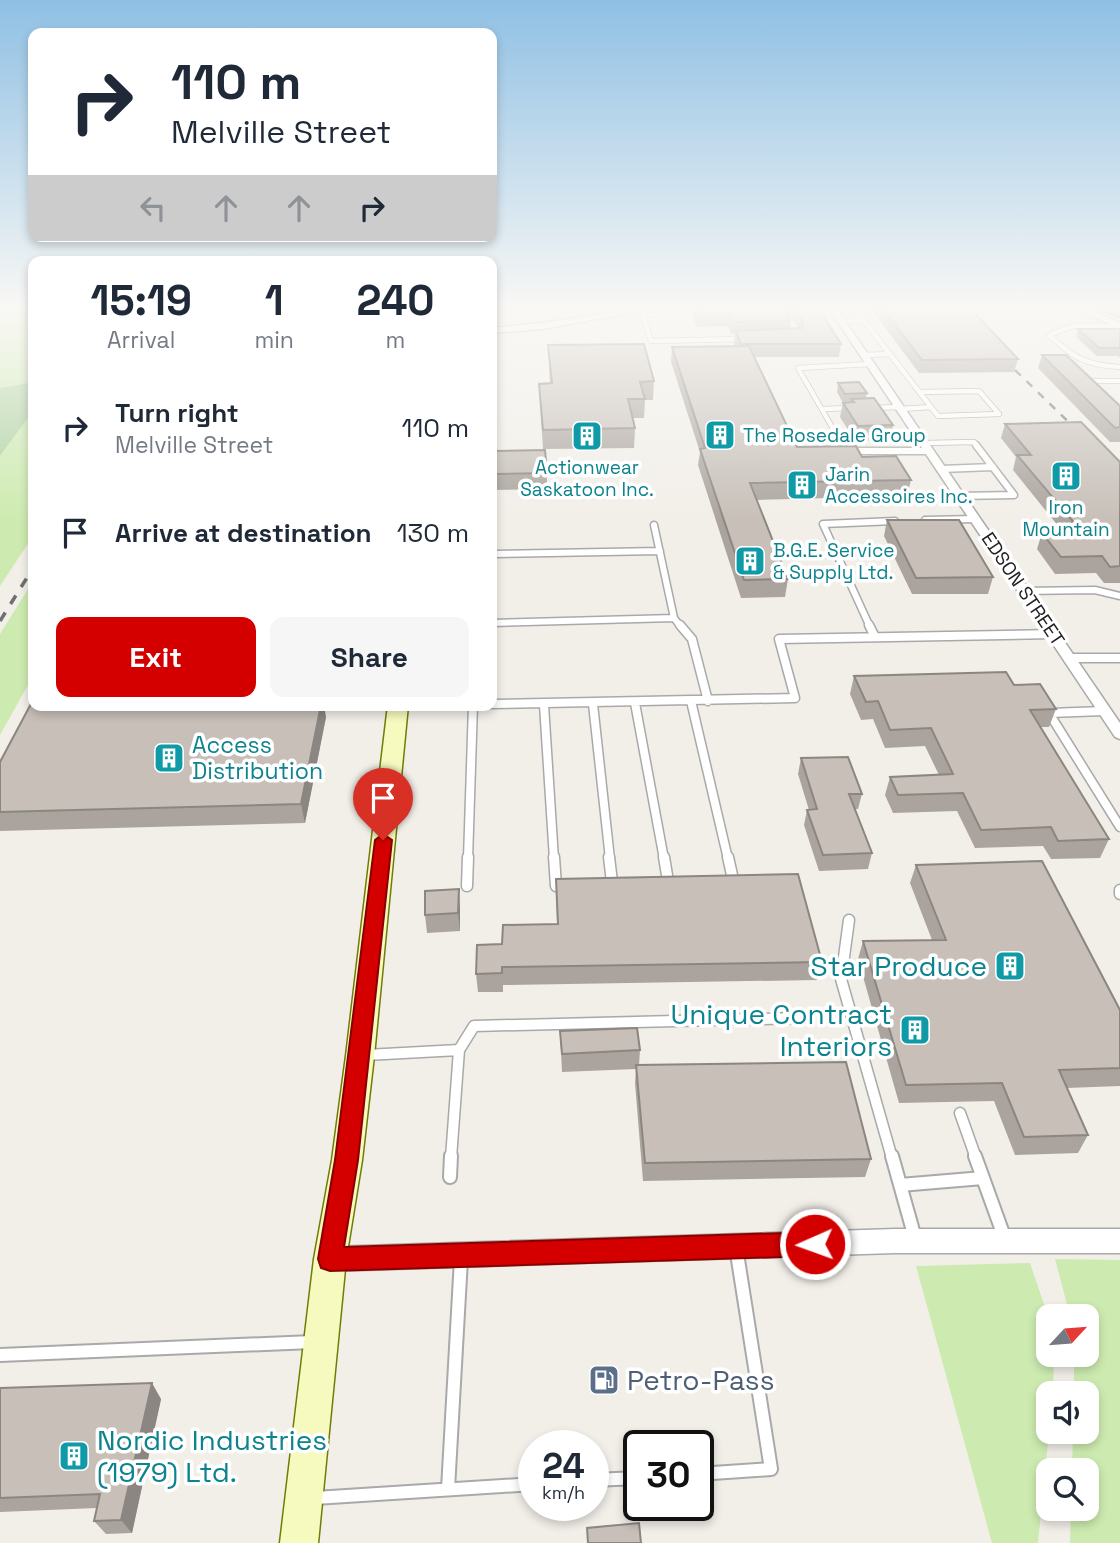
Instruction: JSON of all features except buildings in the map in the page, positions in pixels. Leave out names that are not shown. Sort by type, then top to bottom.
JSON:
[{"type":"street","name":"EDSON STREET","points":[[880,378],[1120,734]]},
{"type":"street","points":[[299,1543],[330,1259],[347,1160],[360,1056],[397,711]]},
{"type":"street","points":[[330,1259],[916,1241],[1120,1241]]},
{"type":"lane","points":[[803,378],[846,451],[974,442],[1014,495],[960,496]]},
{"type":"lane","points":[[908,378],[920,393],[938,416],[999,414],[979,391],[920,393]]},
{"type":"lane","points":[[1085,382],[1120,380]]},
{"type":"lane","points":[[822,409],[931,407]]},
{"type":"lane","points":[[942,470],[993,467]]},
{"type":"lane","points":[[919,520],[975,519]]},
{"type":"lane","points":[[875,637],[823,524],[906,521]]},
{"type":"lane","points":[[654,525],[674,618],[692,639],[708,701]]},
{"type":"lane","points":[[497,554],[660,551]]},
{"type":"lane","points":[[1024,591],[1095,590],[1120,596]]},
{"type":"lane","points":[[497,623],[674,618]]},
{"type":"lane","points":[[497,704],[795,698],[779,639],[1053,634]]},
{"type":"lane","points":[[1070,659],[1120,658]]},
{"type":"lane","points":[[691,701],[732,875]]},
{"type":"lane","points":[[635,703],[668,881]]},
{"type":"lane","points":[[593,704],[612,882]]},
{"type":"lane","points":[[544,705],[556,886]]},
{"type":"lane","points":[[467,886],[473,711]]},
{"type":"lane","points":[[1104,711],[1049,713],[1120,828]]},
{"type":"lane","points":[[849,920],[841,979],[916,1241]]},
{"type":"lane","points":[[450,1177],[459,1050],[474,1026],[798,1018]]},
{"type":"lane","points":[[360,1056],[459,1050]]},
{"type":"lane","points":[[960,1113],[1005,1242]]},
{"type":"lane","points":[[900,1185],[983,1178]]},
{"type":"lane","points":[[714,1473],[771,1469],[736,1247]]},
{"type":"lane","points":[[448,1489],[461,1256]]},
{"type":"lane","points":[[0,1354],[322,1342]]},
{"type":"lane","points":[[305,1498],[518,1485]]},
{"type":"green space","points":[[0,378],[28,378],[28,383],[0,388]]},
{"type":"green space","points":[[28,383],[28,418],[0,456],[0,388]]},
{"type":"green space","points":[[28,418],[28,544],[0,586],[0,456]]},
{"type":"green space","points":[[28,589],[28,685],[0,735],[0,634]]},
{"type":"green space","points":[[1055,1259],[1120,1260],[1120,1543],[1070,1543],[1071,1521],[1099,1521],[1099,1458],[1072,1458],[1073,1444],[1099,1444],[1099,1381],[1074,1381],[1074,1367],[1099,1367],[1099,1304],[1067,1304]]},
{"type":"green space","points":[[1030,1263],[1044,1304],[1036,1304],[1036,1367],[1054,1367],[1053,1381],[1036,1381],[1036,1444],[1048,1444],[1046,1458],[1036,1458],[1036,1521],[1040,1521],[1038,1543],[992,1543],[916,1266]]},
{"type":"railway","points":[[1023,378],[1082,435]]},
{"type":"railway","points":[[0,621],[28,576]]},
{"type":"place","name":"The Rosedale Group","points":[[720,435]]},
{"type":"place","name":"Actionwear Saskatoon Inc.","points":[[587,436]]},
{"type":"place","name":"Iron Mountain","points":[[1066,476]]},
{"type":"place","name":"Jarin Accessoires Inc.","points":[[802,485]]},
{"type":"place","name":"B.G.E. Service & Supply Ltd.","points":[[750,561]]},
{"type":"place","name":"Access Distribution","points":[[169,758]]},
{"type":"place","name":"Star Produce","points":[[1010,966]]},
{"type":"place","name":"Unique Contract Interiors","points":[[915,1030]]},
{"type":"place","name":"Petro-Pass","points":[[604,1380]]},
{"type":"place","name":"Nordic Industries (1979) Ltd.","points":[[74,1456]]},
{"type":"route","points":[[383,840],[347,1160],[330,1259],[815,1244]]}]
